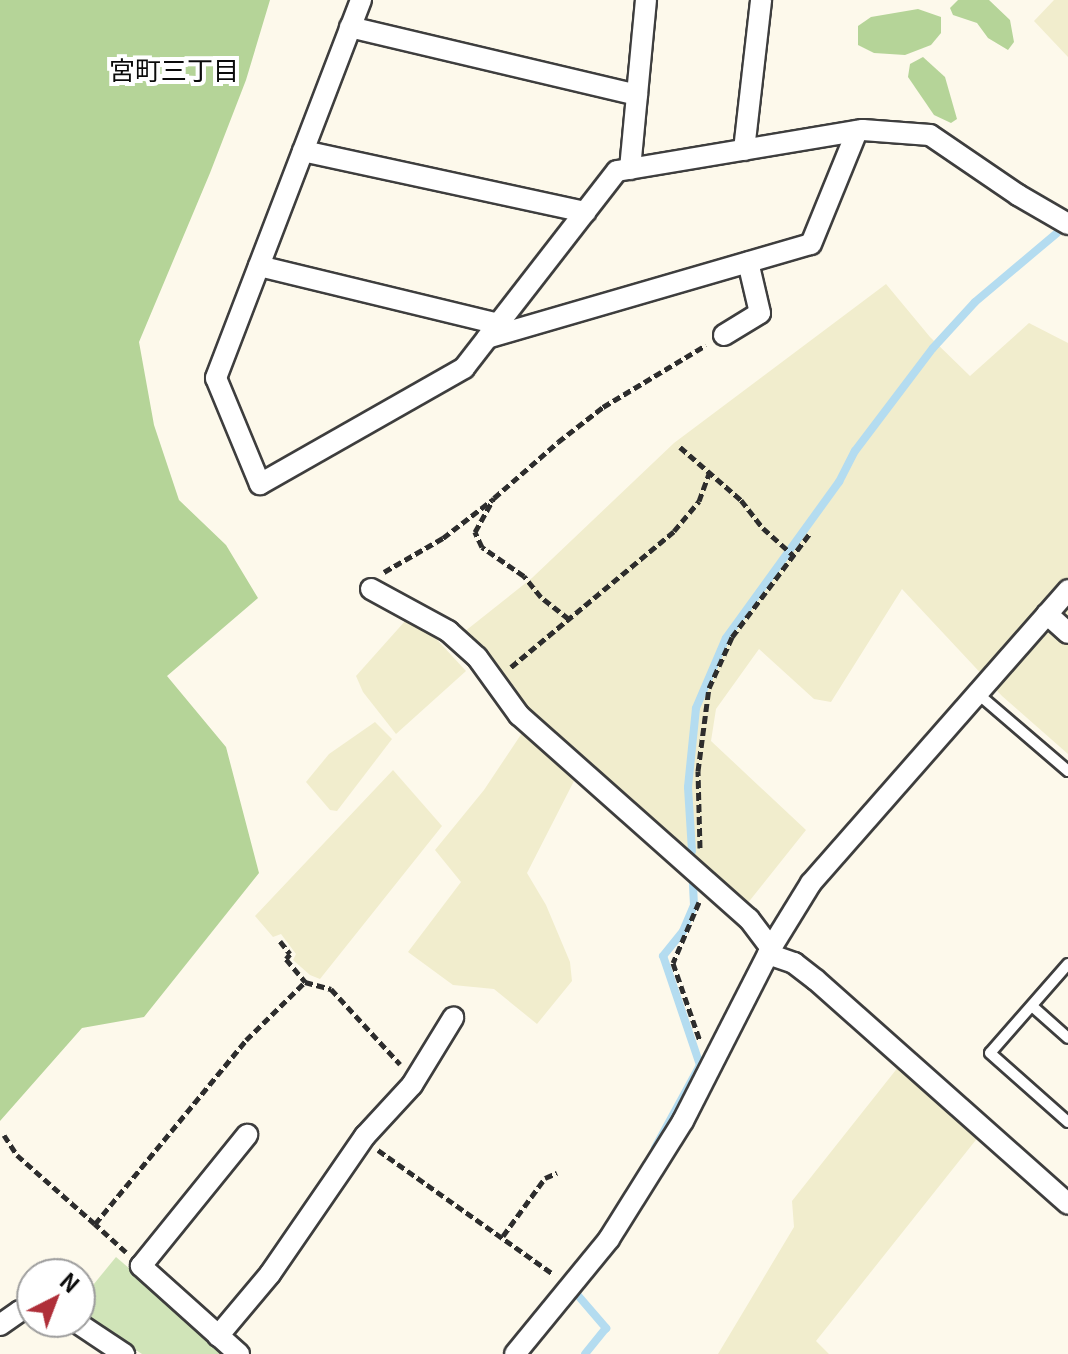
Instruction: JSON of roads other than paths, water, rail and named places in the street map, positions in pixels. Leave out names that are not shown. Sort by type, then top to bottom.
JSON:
[{"type":"street","points":[[361,0],[216,378],[260,484],[464,368],[617,171],[857,131],[930,135],[1018,195],[1068,224]]},
{"type":"street","points":[[630,169],[646,0]]},
{"type":"street","points":[[744,150],[761,0]]},
{"type":"street","points":[[350,27],[637,95]]},
{"type":"street","points":[[259,266],[492,331],[811,244],[857,131]]},
{"type":"street","points":[[303,151],[585,212]]},
{"type":"street","points":[[724,335],[760,313],[748,262]]},
{"type":"street","points":[[371,589],[448,631],[477,657],[519,715],[749,919],[770,951],[794,963],[816,980],[1068,1204]]},
{"type":"street","points":[[515,1354],[609,1239],[683,1121],[770,951],[811,883],[1068,590]]},
{"type":"street","points":[[1047,614],[1068,633]]},
{"type":"street","points":[[218,1336],[270,1274],[364,1140],[412,1085],[453,1018]]},
{"type":"street","points":[[239,1354],[141,1266],[203,1177],[247,1135]]},
{"type":"street","points":[[96,1335],[124,1354]]},
{"type":"lane","points":[[977,693],[1068,771]]},
{"type":"lane","points":[[1068,964],[990,1053],[1068,1122]]},
{"type":"lane","points":[[1032,1006],[1068,1038]]},
{"type":"waterway","points":[[692,851],[688,787],[696,708],[726,638],[839,482],[855,451],[933,348],[975,302],[1057,233]]},
{"type":"waterway","points":[[655,1148],[700,1065],[663,956],[683,931],[694,905],[693,884]]},
{"type":"waterway","points":[[575,1292],[606,1328],[585,1354]]},
{"type":"district","name":"宮町三丁目","points":[[174,69]]}]
